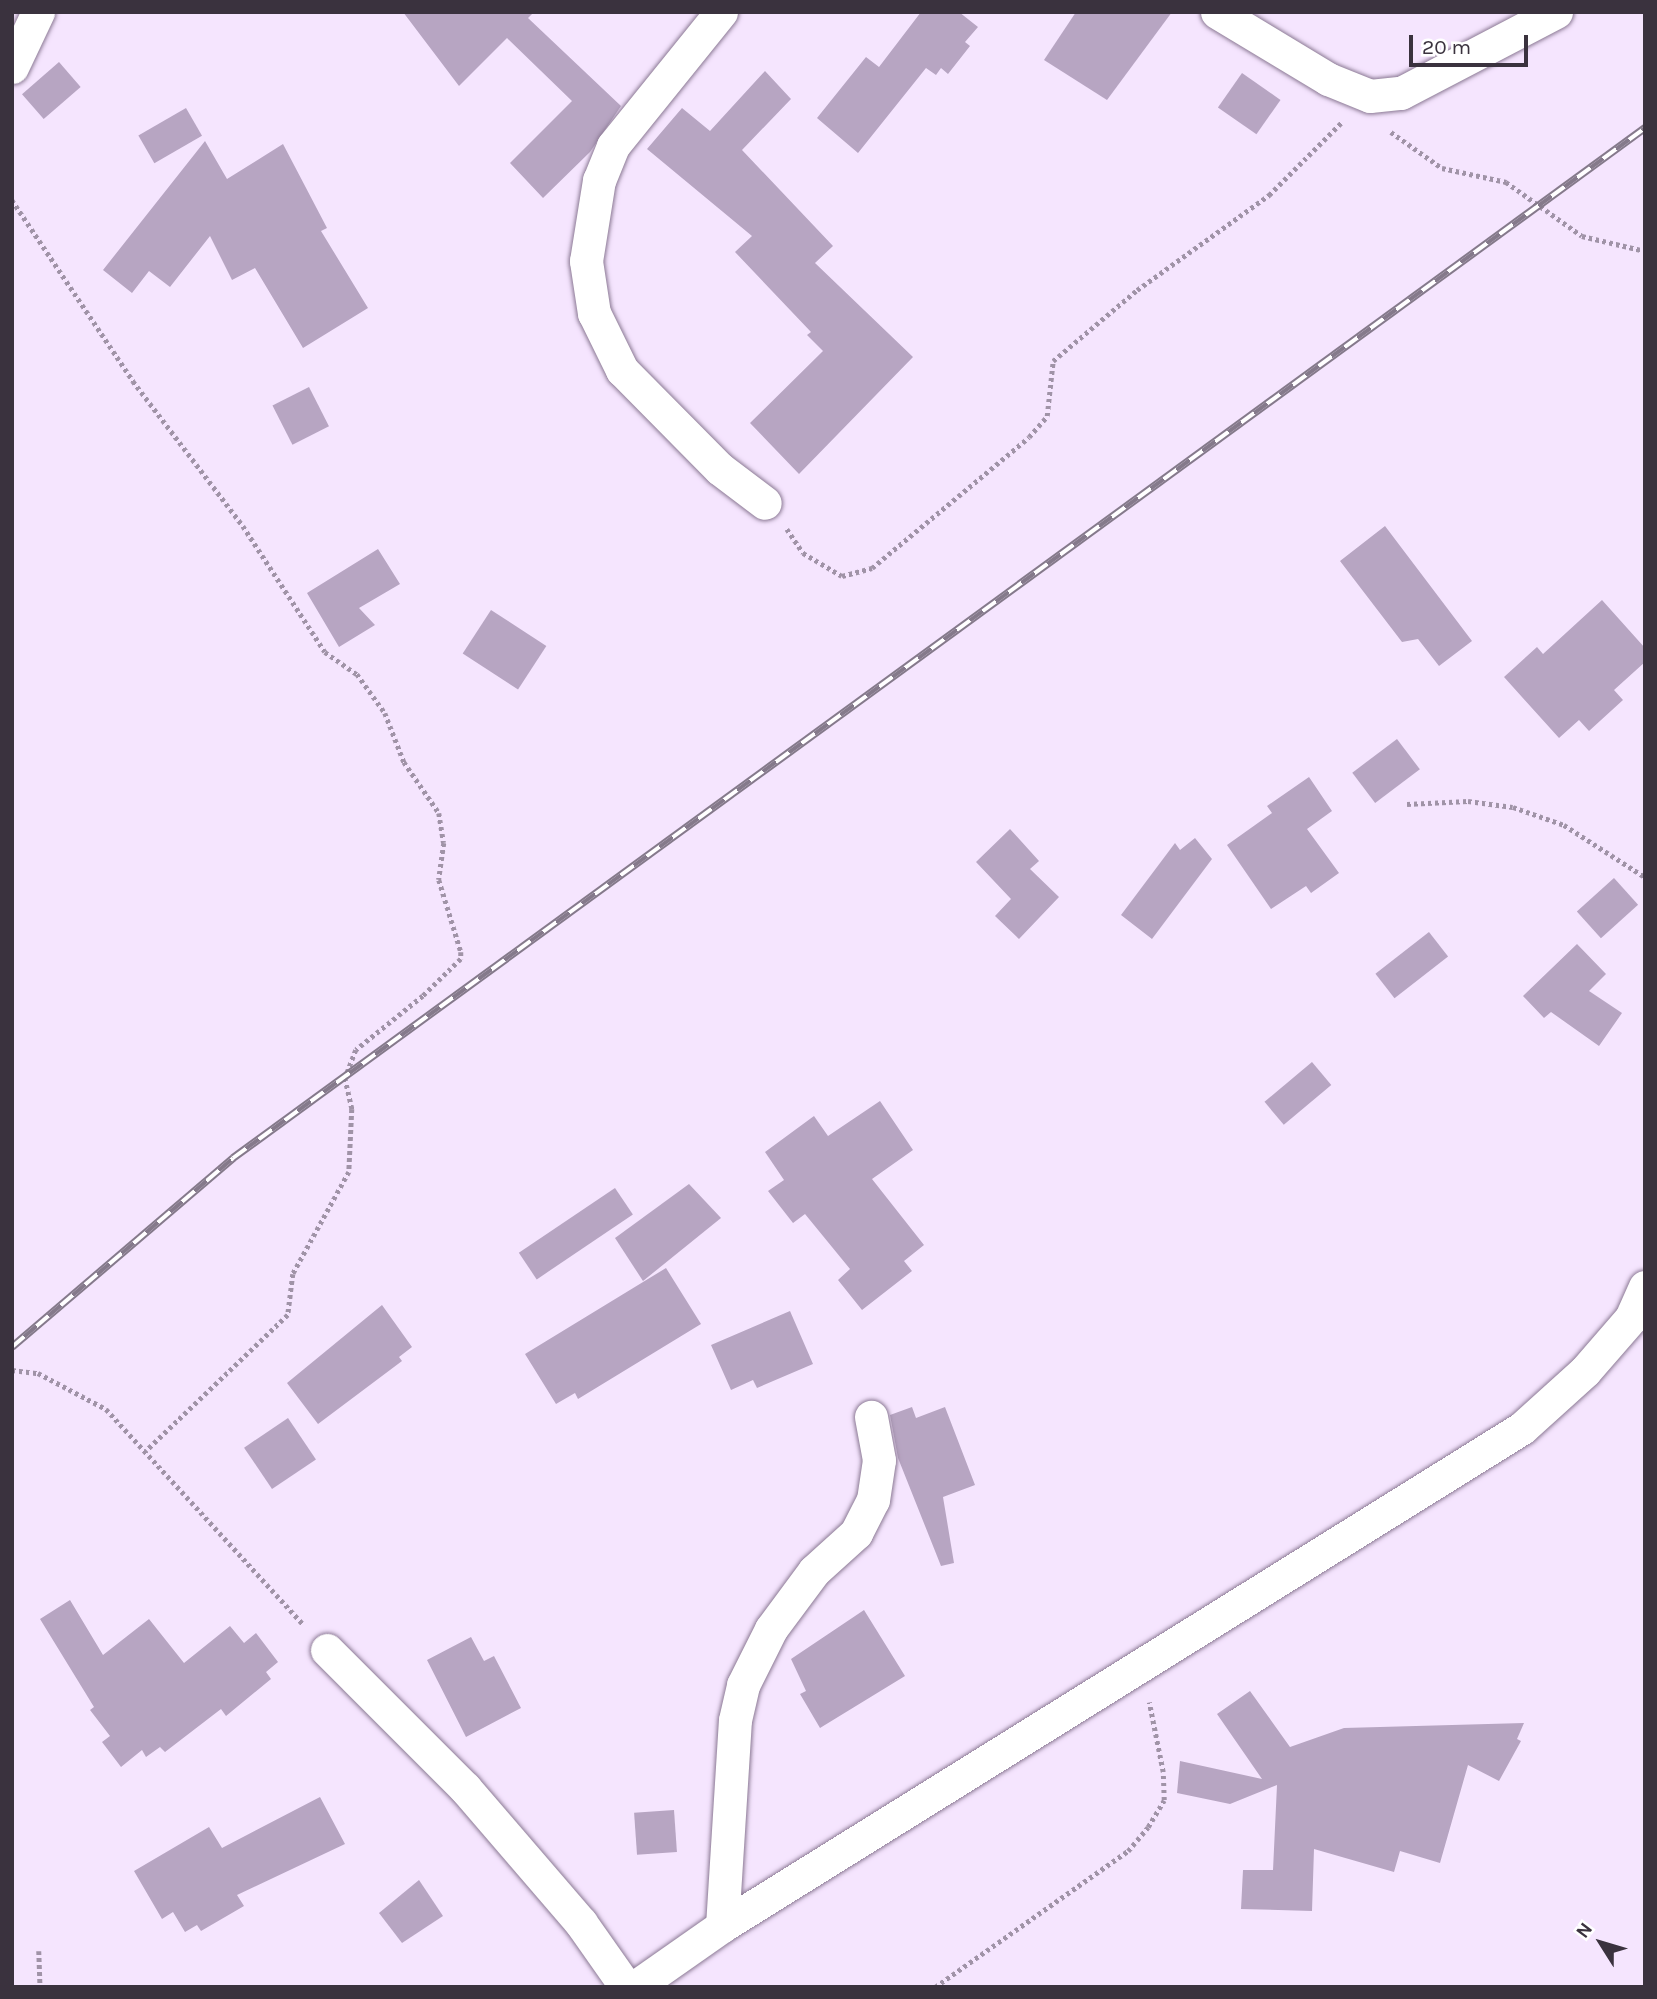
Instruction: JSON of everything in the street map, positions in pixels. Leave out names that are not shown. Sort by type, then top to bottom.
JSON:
[{"type":"street","points":[[12,67],[38,12]]},
{"type":"street","points":[[721,12],[613,146],[599,180],[586,261],[594,313],[622,370],[720,469],[765,503]]},
{"type":"street","points":[[1217,12],[1362,104],[1401,93],[1556,12]]},
{"type":"street","points":[[635,1987],[722,1926],[1145,1666],[1522,1428],[1638,1321],[1645,1287]]},
{"type":"street","points":[[722,1926],[735,1720],[743,1685],[771,1629],[814,1571],[856,1533],[873,1500],[879,1460],[871,1417]]},
{"type":"street","points":[[327,1650],[465,1788],[582,1923],[626,1987]]},
{"type":"path","points":[[765,503],[803,553],[842,576],[872,568],[1029,437],[1047,416],[1053,361],[1137,290],[1269,195],[1362,104],[1381,124],[1442,168],[1506,182],[1582,236],[1645,251]]},
{"type":"path","points":[[12,200],[133,382],[243,526],[325,652],[357,674],[385,713],[404,762],[439,813],[444,843],[439,880],[461,952],[461,958],[423,996],[356,1050],[345,1078],[352,1110],[349,1172],[293,1274],[288,1315],[146,1451]]},
{"type":"path","points":[[1407,804],[1468,801],[1513,807],[1564,825],[1645,877]]},
{"type":"path","points":[[12,1370],[38,1373],[72,1388],[106,1409],[327,1650]]},
{"type":"path","points":[[935,1987],[1129,1851],[1148,1826],[1164,1800],[1164,1786],[1145,1666]]},
{"type":"path","points":[[39,1951],[40,1987]]},
{"type":"building","points":[[403,12],[534,12],[528,18],[621,106],[590,152],[543,198],[510,163],[572,101],[507,38],[459,86]]},
{"type":"building","points":[[921,12],[959,12],[978,27],[965,42],[970,46],[948,74],[941,68],[936,75],[926,68],[858,153],[817,118],[866,57],[879,67]]},
{"type":"building","points":[[1076,12],[1172,12],[1107,100],[1044,60]]},
{"type":"building","points":[[59,62],[81,87],[44,119],[22,94]]},
{"type":"building","points":[[765,71],[791,99],[742,150],[833,246],[815,263],[913,357],[799,474],[750,423],[823,351],[807,335],[811,332],[735,252],[752,236],[647,149],[682,108],[710,131]]},
{"type":"building","points":[[1242,73],[1281,100],[1256,134],[1218,107]]},
{"type":"building","points":[[186,108],[202,136],[154,163],[138,136]]},
{"type":"building","points":[[205,141],[227,179],[283,144],[327,228],[321,231],[368,308],[303,348],[255,268],[232,280],[210,236],[170,287],[149,271],[132,293],[103,270]]},
{"type":"building","points":[[309,387],[329,426],[292,445],[272,406]]},
{"type":"building","points":[[1385,526],[1472,641],[1439,666],[1418,639],[1402,642],[1340,561]]},
{"type":"building","points":[[378,549],[400,584],[359,608],[375,625],[339,647],[307,593]]},
{"type":"building","points":[[1602,600],[1645,648],[1645,662],[1614,690],[1623,700],[1589,731],[1579,720],[1559,738],[1504,677],[1537,647],[1543,654]]},
{"type":"building","points":[[491,610],[546,646],[518,690],[463,654]]},
{"type":"building","points":[[1397,739],[1420,769],[1375,803],[1352,773]]},
{"type":"building","points":[[1309,777],[1332,811],[1307,829],[1339,873],[1311,893],[1306,886],[1271,909],[1227,845],[1272,813],[1267,806]]},
{"type":"building","points":[[1010,829],[1039,861],[1030,869],[1059,897],[1019,939],[995,916],[1011,899],[976,862]]},
{"type":"building","points":[[1195,838],[1212,859],[1152,939],[1121,915],[1175,843],[1180,850]]},
{"type":"building","points":[[1614,878],[1638,905],[1601,938],[1577,911]]},
{"type":"building","points":[[1429,932],[1448,956],[1395,998],[1375,974]]},
{"type":"building","points":[[1577,944],[1606,974],[1589,991],[1622,1013],[1599,1046],[1551,1012],[1544,1018],[1523,996]]},
{"type":"building","points":[[1312,1062],[1331,1085],[1284,1125],[1265,1102]]},
{"type":"building","points":[[880,1101],[913,1150],[872,1179],[924,1245],[904,1261],[912,1271],[862,1310],[838,1280],[850,1269],[805,1214],[793,1223],[768,1191],[784,1180],[765,1152],[814,1116],[828,1136]]},
{"type":"building","points":[[689,1184],[721,1218],[643,1281],[615,1238]]},
{"type":"building","points":[[615,1188],[633,1215],[537,1279],[519,1253]]},
{"type":"building","points":[[666,1268],[701,1324],[578,1399],[575,1393],[556,1404],[525,1354]]},
{"type":"building","points":[[382,1305],[412,1347],[399,1357],[402,1361],[318,1424],[287,1383]]},
{"type":"building","points":[[790,1311],[813,1364],[757,1388],[753,1380],[731,1390],[711,1345]]},
{"type":"building","points":[[912,1407],[916,1418],[945,1407],[975,1485],[943,1497],[954,1563],[941,1566],[898,1458],[890,1415]]},
{"type":"building","points":[[288,1418],[316,1459],[272,1489],[244,1448]]},
{"type":"building","points":[[70,1600],[103,1655],[149,1619],[184,1663],[230,1626],[244,1643],[256,1633],[278,1662],[266,1672],[271,1679],[226,1716],[221,1709],[165,1752],[160,1747],[146,1757],[142,1750],[121,1767],[102,1742],[110,1736],[90,1710],[94,1707],[40,1619]]},
{"type":"building","points":[[864,1610],[905,1676],[820,1728],[800,1694],[806,1691],[791,1659]]},
{"type":"building","points":[[471,1637],[484,1661],[494,1656],[521,1708],[466,1737],[427,1660]]},
{"type":"building","points":[[1250,1691],[1290,1747],[1344,1728],[1524,1723],[1517,1739],[1521,1741],[1499,1781],[1468,1765],[1440,1863],[1400,1851],[1394,1872],[1314,1849],[1312,1911],[1241,1909],[1243,1870],[1273,1870],[1277,1785],[1230,1804],[1177,1793],[1180,1761],[1262,1779],[1217,1714]]},
{"type":"building","points":[[320,1797],[345,1844],[237,1895],[244,1906],[201,1931],[197,1925],[185,1932],[173,1912],[162,1919],[134,1871],[209,1827],[222,1848]]},
{"type":"building","points":[[674,1810],[677,1852],[637,1855],[634,1813]]},
{"type":"building","points":[[419,1880],[443,1916],[402,1943],[379,1913]]},
{"type":"railway","points":[[12,1347],[233,1158],[1645,128]]}]
